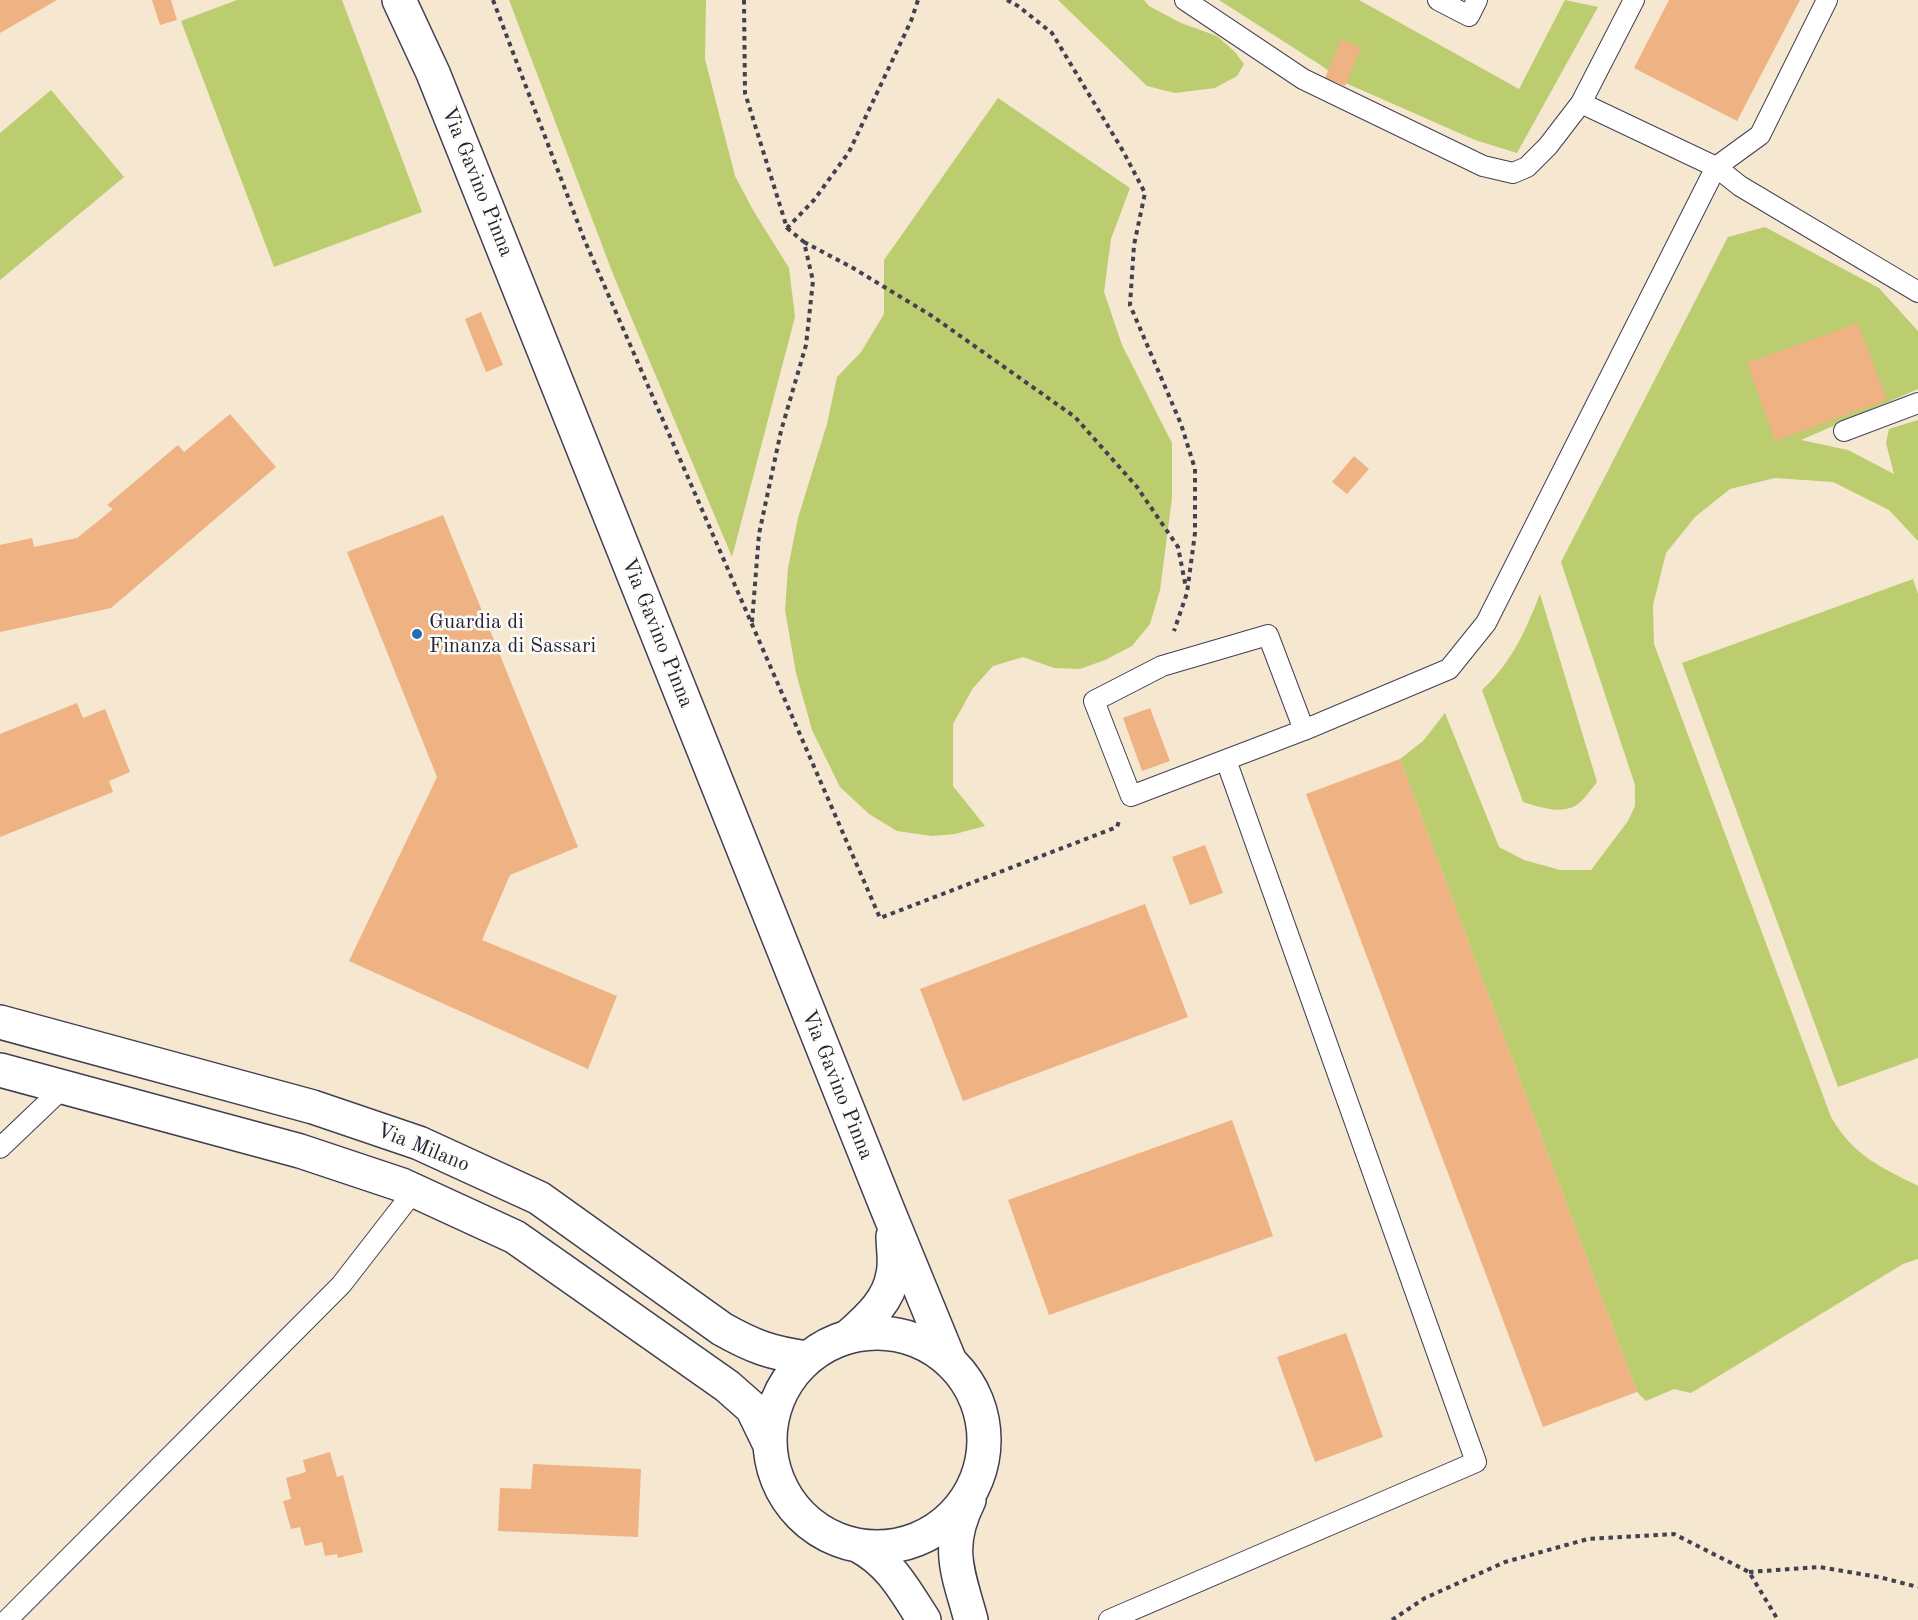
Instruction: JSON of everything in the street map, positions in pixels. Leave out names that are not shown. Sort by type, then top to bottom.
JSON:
[{"type":"main road","name":"Via Gavino Pinna","points":[[399,0],[427,59],[949,1359]]},
{"type":"main road","name":"Via Gavino Pinna","points":[[417,0],[427,59]]},
{"type":"main road","name":"Via Milano","points":[[0,1022],[313,1107],[419,1143],[539,1198],[722,1329],[753,1347],[776,1354],[807,1358]]},
{"type":"main road","name":"Via Milano","points":[[0,1070],[300,1151],[402,1185],[515,1237],[718,1379],[752,1408],[769,1443]]},
{"type":"main road","name":"Via Gavino Pinna","points":[[849,1336],[869,1319],[883,1302],[893,1275],[893,1233],[887,1208]]},
{"type":"main road","points":[[924,1620],[893,1572],[858,1546],[824,1534],[796,1510],[777,1479],[769,1443],[773,1411],[786,1382],[807,1358],[827,1345],[849,1336],[885,1332],[919,1341],[949,1359],[971,1386],[983,1418],[985,1452],[976,1485],[957,1530],[955,1563],[971,1620]]},
{"type":"main road","points":[[858,1546],[894,1546],[928,1536],[956,1514],[976,1485]]},
{"type":"lane","points":[[1185,0],[1303,80],[1483,166],[1513,173],[1527,167],[1548,146],[1581,103],[1634,0]]},
{"type":"lane","points":[[1438,0],[1469,16],[1477,0]]},
{"type":"lane","points":[[1304,730],[1268,635],[1162,666],[1094,701],[1131,796],[1304,730],[1449,669],[1486,623],[1716,167],[1760,135],[1827,0]]},
{"type":"lane","points":[[1581,103],[1716,167],[1740,186],[1918,292]]},
{"type":"lane","points":[[1844,431],[1918,403]]},
{"type":"lane","points":[[1109,1620],[1476,1462],[1226,760]]},
{"type":"lane","points":[[0,1148],[64,1088]]},
{"type":"lane","points":[[7,1620],[341,1285],[414,1191]]},
{"type":"path","points":[[494,0],[584,238],[880,918],[1117,827],[1131,796]]},
{"type":"path","points":[[744,0],[745,93],[787,228],[804,242],[853,268],[932,316],[1075,417],[1137,487],[1178,547],[1187,593],[1195,532],[1195,469],[1182,424],[1130,305],[1134,245],[1145,193],[1123,151],[1052,33],[1007,0]]},
{"type":"path","points":[[787,228],[814,200],[849,152],[911,21],[918,0]]},
{"type":"path","points":[[752,622],[759,534],[781,431],[806,345],[813,281],[804,242]]},
{"type":"path","points":[[1392,1620],[1425,1599],[1505,1562],[1588,1539],[1674,1534],[1749,1572],[1819,1567],[1918,1587]]},
{"type":"path","points":[[1749,1572],[1778,1620]]},
{"type":"green space","points":[[237,0],[342,0],[422,212],[274,267],[181,21]]},
{"type":"green space","points":[[509,0],[706,0],[705,59],[735,176],[789,268],[795,317],[732,557],[613,274]]},
{"type":"green space","points":[[1058,0],[1144,0],[1149,6],[1181,23],[1217,36],[1235,52],[1244,64],[1237,76],[1215,88],[1175,93],[1147,86]]},
{"type":"green space","points":[[1219,0],[1359,0],[1519,89],[1565,0],[1598,7],[1517,153],[1475,140],[1341,81],[1322,66]]},
{"type":"green space","points":[[51,90],[124,177],[0,280],[0,133]]},
{"type":"green space","points":[[998,98],[1130,188],[1111,239],[1104,292],[1122,345],[1172,443],[1172,498],[1160,590],[1150,624],[1132,646],[1105,660],[1080,669],[1054,668],[1023,657],[993,666],[973,688],[953,724],[953,786],[985,826],[955,834],[932,836],[897,831],[869,814],[840,787],[812,730],[796,673],[785,610],[788,568],[798,518],[827,424],[837,377],[861,352],[884,314],[884,260]]},
{"type":"green space","points":[[1765,227],[1879,288],[1918,331],[1918,389],[1801,440],[1848,450],[1894,474],[1886,443],[1889,429],[1918,420],[1918,541],[1889,510],[1833,482],[1775,478],[1730,489],[1695,517],[1666,553],[1653,605],[1654,644],[1831,1117],[1849,1141],[1868,1159],[1918,1186],[1918,1259],[1903,1264],[1691,1393],[1674,1389],[1646,1401],[1637,1392],[1400,759],[1423,741],[1445,713],[1499,847],[1524,860],[1560,870],[1591,870],[1628,821],[1635,806],[1635,785],[1561,562],[1728,237]]},
{"type":"green space","points":[[1913,579],[1918,594],[1918,1058],[1838,1087],[1682,663]]},
{"type":"green space","points":[[1540,594],[1597,782],[1578,804],[1562,809],[1549,809],[1523,802],[1482,690],[1502,669],[1517,646]]},
{"type":"building","points":[[0,0],[57,0],[0,33]]},
{"type":"building","points":[[152,0],[171,0],[177,20],[160,25]]},
{"type":"building","points":[[1669,0],[1800,0],[1737,121],[1634,68]]},
{"type":"building","points":[[1341,39],[1361,48],[1345,86],[1325,78]]},
{"type":"building","points":[[481,312],[503,365],[486,372],[465,319]]},
{"type":"building","points":[[1858,323],[1887,400],[1775,441],[1747,363]]},
{"type":"building","points":[[230,414],[276,467],[111,608],[0,632],[0,545],[32,538],[34,547],[77,538],[113,509],[107,505],[178,445],[184,452]]},
{"type":"building","points":[[1354,456],[1369,469],[1347,494],[1332,482]]},
{"type":"building","points":[[443,515],[578,847],[510,875],[482,940],[617,996],[588,1069],[349,961],[437,777],[347,552]]},
{"type":"building","points":[[77,703],[83,718],[105,709],[130,772],[109,781],[113,792],[0,837],[0,734]]},
{"type":"building","points":[[1150,708],[1170,761],[1142,771],[1123,718]]},
{"type":"building","points":[[1400,759],[1637,1392],[1543,1427],[1306,794]]},
{"type":"building","points":[[1205,845],[1223,893],[1190,905],[1172,857]]},
{"type":"building","points":[[1145,904],[1188,1017],[963,1101],[920,989]]},
{"type":"building","points":[[1232,1120],[1273,1236],[1049,1315],[1008,1200]]},
{"type":"building","points":[[1346,1333],[1383,1437],[1315,1462],[1277,1357]]},
{"type":"building","points":[[330,1452],[337,1477],[343,1475],[363,1552],[338,1558],[337,1554],[325,1556],[322,1542],[305,1546],[300,1527],[291,1529],[283,1501],[291,1499],[286,1478],[306,1472],[303,1460]]},
{"type":"building","points":[[533,1464],[641,1469],[638,1537],[498,1531],[500,1488],[531,1489]]},
{"type":"place","name":"Guardia di Finanza di Sassari","points":[[417,634]]}]
